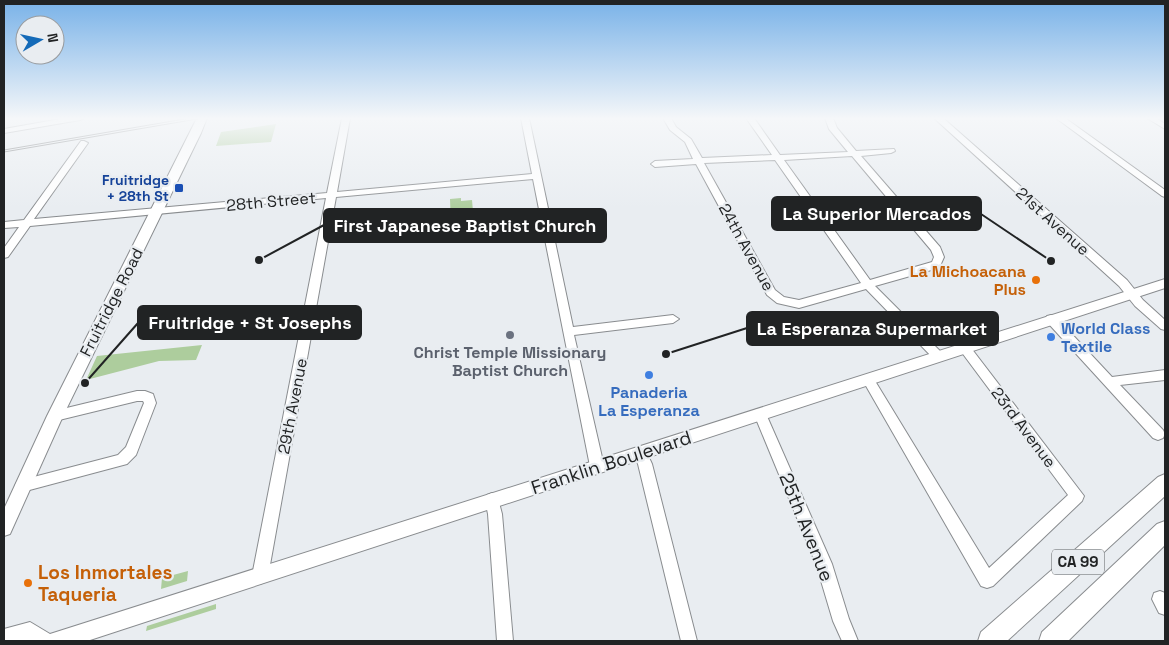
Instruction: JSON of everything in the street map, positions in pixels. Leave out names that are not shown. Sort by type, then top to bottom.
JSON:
[{"type":"highway","name":"CA 99","points":[[990,641],[1165,483]]},
{"type":"highway","name":"CA 99","points":[[1051,641],[1165,531]]},
{"type":"main road","name":"Fruitridge Road","points":[[4,528],[54,416],[188,148]]},
{"type":"main road","name":"Franklin Boulevard","points":[[57,641],[1165,282]]},
{"type":"main road","points":[[4,639],[30,632],[43,641]]},
{"type":"street","points":[[4,255],[80,148]]},
{"type":"street","name":"29th Avenue","points":[[260,576],[341,148]]},
{"type":"street","points":[[532,148],[597,466]]},
{"type":"street","name":"24th Avenue","points":[[692,148],[771,292],[776,297],[792,304],[804,304],[868,286]]},
{"type":"street","points":[[772,148],[868,286],[938,356]]},
{"type":"street","points":[[849,148],[936,250],[939,257],[936,264],[931,267],[868,286]]},
{"type":"street","name":"21st Avenue","points":[[972,148],[1124,283],[1139,303],[1165,326]]},
{"type":"street","points":[[1102,148],[1165,194]]},
{"type":"street","points":[[655,164],[699,160],[891,151]]},
{"type":"street","name":"28th Street","points":[[4,225],[538,176]]},
{"type":"street","points":[[568,332],[673,319]]},
{"type":"street","points":[[1051,319],[1158,434]]},
{"type":"street","name":"23rd Avenue","points":[[868,379],[987,580],[1077,496],[964,347]]},
{"type":"street","points":[[1109,382],[1165,375]]},
{"type":"street","points":[[22,486],[122,460],[131,451],[150,403],[145,396],[137,396],[54,416]]},
{"type":"street","name":"25th Avenue","points":[[760,414],[824,564],[841,621],[850,641]]},
{"type":"street","points":[[640,453],[645,464],[690,641]]},
{"type":"street","points":[[492,500],[495,514],[505,641]]},
{"type":"green space","points":[[461,198],[461,201],[472,200],[474,223],[451,225],[450,199]]},
{"type":"green space","points":[[202,345],[196,360],[159,361],[86,380],[97,356]]},
{"type":"green space","points":[[188,571],[187,581],[161,589],[162,578]]},
{"type":"green space","points":[[216,604],[216,609],[146,631],[147,626]]},
{"type":"tram line","points":[[4,150],[15,148]]},
{"type":"railway","points":[[4,152],[27,148]]},
{"type":"place","name":"Fruitridge + 28th St","points":[[179,188]]},
{"type":"place","name":"First Japanese Baptist Church","points":[[259,260]]},
{"type":"place","name":"La Superior Mercados","points":[[1051,261]]},
{"type":"place","name":"La Michoacana Plus","points":[[1036,280]]},
{"type":"place","name":"Christ Temple Missionary Baptist Church","points":[[510,335]]},
{"type":"place","name":"World Class Textile","points":[[1051,337]]},
{"type":"place","name":"La Esperanza Supermarket","points":[[666,354]]},
{"type":"place","name":"Panaderia La Esperanza","points":[[649,375]]},
{"type":"place","name":"Fruitridge + St Josephs","points":[[85,383]]},
{"type":"place","name":"Los Inmortales Taqueria","points":[[28,583]]}]
